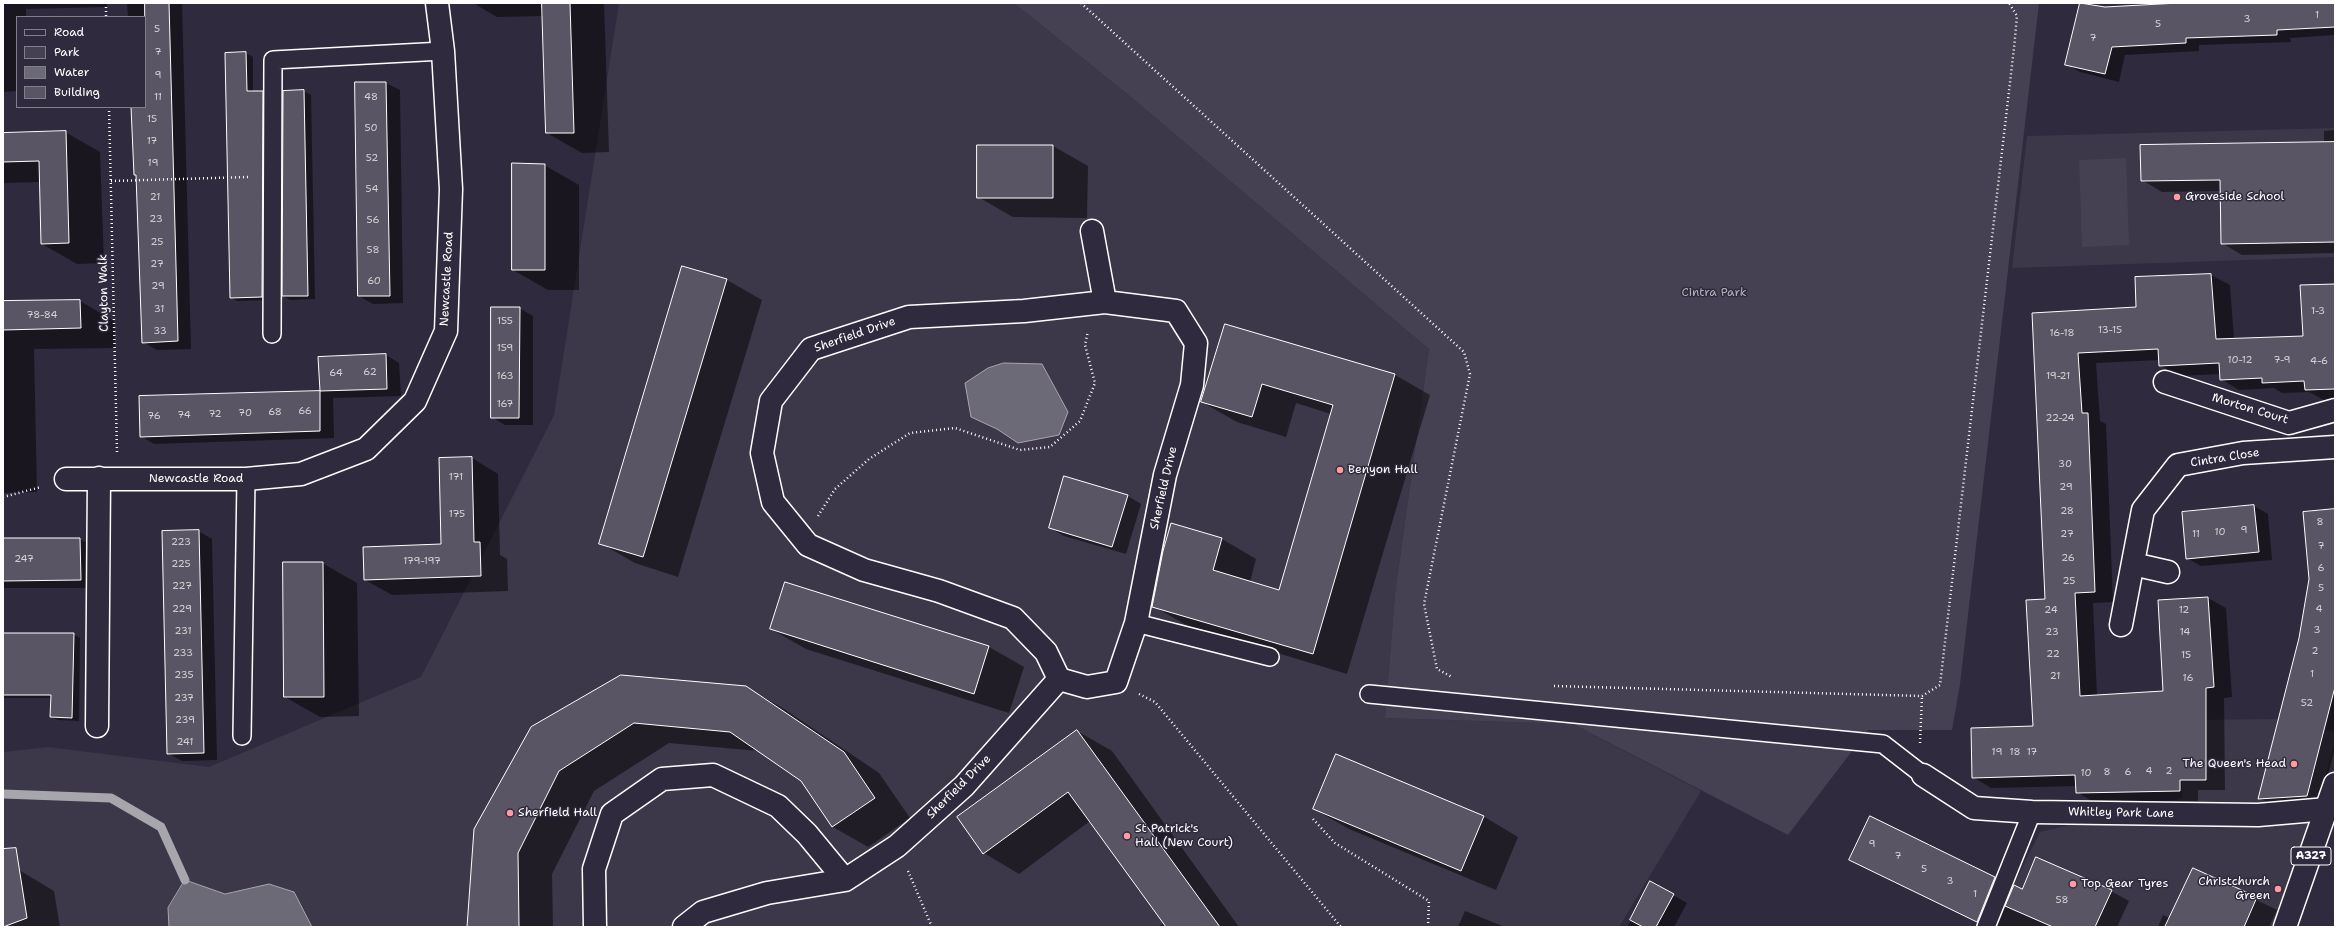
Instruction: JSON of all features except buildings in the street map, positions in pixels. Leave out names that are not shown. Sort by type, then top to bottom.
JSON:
[{"type":"street","name":"Newcastle Road","points":[[66,479],[246,479],[301,474],[366,449],[415,401],[446,331],[451,189],[443,51],[437,3]]},
{"type":"street","points":[[1092,231],[1100,302]]},
{"type":"street","name":"Sherfield Drive","points":[[684,927],[703,912],[767,893],[845,880],[897,846],[964,786],[1059,679],[1046,652],[1013,618],[939,591],[864,570],[808,545],[773,502],[762,453],[771,401],[811,349],[909,317],[1024,311],[1100,302],[1176,311],[1196,342],[1192,385],[1165,475],[1136,623],[1116,682]]},
{"type":"street","name":"Morton Court","points":[[2165,382],[2289,422],[2335,410]]},
{"type":"street","name":"Cintra Close","points":[[2121,625],[2143,510],[2178,465],[2243,453],[2335,448]]},
{"type":"street","points":[[97,726],[109,478]]},
{"type":"street","points":[[2133,564],[2168,572]]},
{"type":"street","points":[[1059,679],[1087,687],[1116,682]]},
{"type":"street","points":[[595,927],[594,869],[612,814],[662,779],[713,775],[778,806],[807,834],[845,880]]},
{"type":"street","name":"Whitley Park Lane","points":[[1923,775],[1974,808],[2032,812],[2258,815],[2327,809]]},
{"type":"street","name":"A327","points":[[2285,927],[2335,784]]},
{"type":"lane","points":[[272,334],[271,177],[273,60],[443,51]]},
{"type":"lane","points":[[242,736],[246,479]]},
{"type":"lane","points":[[1136,623],[1270,657]]},
{"type":"lane","points":[[1369,694],[1883,744],[1923,775]]},
{"type":"lane","points":[[1986,927],[2032,812]]},
{"type":"path","points":[[106,3],[106,16]]},
{"type":"path","points":[[1081,3],[1464,352],[1470,374],[1424,604],[1437,669],[1457,680]]},
{"type":"path","points":[[1551,686],[1922,696],[1940,685],[2014,48],[2017,16],[2009,3]]},
{"type":"path","name":"Clayton Walk","points":[[109,108],[109,478]]},
{"type":"path","points":[[110,181],[271,177]]},
{"type":"path","points":[[808,545],[816,519],[835,489],[869,459],[910,433],[955,428],[1020,450],[1050,447],[1080,421],[1095,383],[1085,345],[1100,302]]},
{"type":"path","points":[[3,497],[14,496],[66,479]]},
{"type":"path","points":[[1116,682],[1155,702],[1341,927]]},
{"type":"path","points":[[1922,696],[1920,744],[1923,775]]},
{"type":"path","points":[[1312,819],[1335,843],[1429,902],[1428,927]]},
{"type":"path","points":[[897,846],[932,927]]},
{"type":"shaded area","points":[[619,3],[1014,3],[1131,97],[1429,349],[1395,594],[1385,718],[1573,724],[1701,791],[1619,927],[3,927],[3,752],[48,747],[209,767],[421,677],[554,415]]},
{"type":"shaded area","name":"Groveside School","points":[[2335,128],[2335,257],[2012,268],[2027,136]]},
{"type":"shaded area","points":[[2279,719],[2335,732],[2335,740],[2313,823],[2272,927],[1993,927],[2040,832],[2182,798],[2182,720]]},
{"type":"green space","name":"Cintra Park","points":[[1014,3],[2039,3],[1960,684],[1952,730],[1868,730],[1788,835],[1573,724],[1385,718],[1395,594],[1429,349],[1131,97]]},
{"type":"green space","points":[[2126,158],[2129,245],[2082,247],[2079,160]]},
{"type":"water","points":[[1004,363],[1042,364],[1068,412],[1059,435],[1018,443],[997,429],[971,417],[965,383],[988,368]]},
{"type":"water","points":[[185,880],[225,894],[269,884],[294,892],[312,927],[169,927],[168,908]]},
{"type":"waterway","points":[[3,794],[111,798],[161,827],[185,880]]},
{"type":"place","name":"Groveside School","points":[[2177,197]]},
{"type":"place","name":"Benyon Hall","points":[[1340,470]]},
{"type":"place","name":"The Queen's Head","points":[[2294,764]]},
{"type":"place","name":"Sherfield Hall","points":[[510,813]]},
{"type":"place","name":"St Patrick's Hall (New Court)","points":[[1127,836]]},
{"type":"place","name":"Top Gear Tyres","points":[[2073,884]]},
{"type":"place","name":"Christchurch Green","points":[[2278,889]]}]
